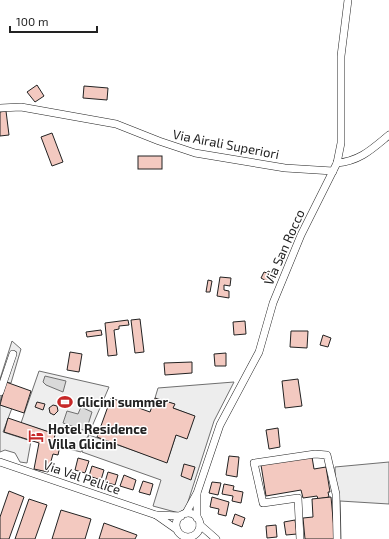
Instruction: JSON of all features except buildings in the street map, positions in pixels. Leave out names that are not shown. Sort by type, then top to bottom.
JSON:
[{"type":"street","name":"Via San Rocco","points":[[184,514],[197,493],[220,425],[259,352],[277,292],[301,235],[337,163],[341,143],[341,56],[348,0]]},
{"type":"street","name":"Via Airali Superiori","points":[[0,108],[21,107],[116,124],[195,153],[285,168],[333,171]]},
{"type":"street","points":[[337,163],[350,162],[369,152],[389,135]]},
{"type":"street","points":[[0,392],[13,354]]},
{"type":"street","points":[[300,539],[298,498],[263,502],[254,463],[315,454],[327,455],[336,494],[337,539]]},
{"type":"street","name":"Via Val Pellice","points":[[0,462],[156,515]]},
{"type":"street","name":"Via San Rocco","points":[[197,493],[199,521]]},
{"type":"street","points":[[178,534],[176,522],[184,514]]},
{"type":"street","points":[[156,515],[192,514],[215,539]]},
{"type":"street","points":[[156,515],[178,534],[188,538],[196,534],[215,539]]},
{"type":"street","points":[[196,534],[199,521]]},
{"type":"shaded area","points":[[12,341],[21,349],[11,383],[6,382],[0,402],[0,379]]},
{"type":"shaded area","name":"Glicini summer","points":[[39,371],[109,387],[81,452],[53,445],[55,434],[21,423]]},
{"type":"shaded area","points":[[45,376],[66,381],[63,392],[46,385],[43,382]]},
{"type":"shaded area","points":[[234,382],[214,421],[186,508],[179,513],[153,506],[161,480],[82,452],[89,435],[167,462],[176,435],[194,416],[173,408],[174,404],[155,398],[158,388]]},
{"type":"shaded area","points":[[0,405],[12,408],[3,432],[31,441],[27,463],[20,462],[15,453],[5,450],[0,452]]},
{"type":"shaded area","points":[[81,407],[92,412],[86,431],[63,423],[67,411],[78,414]]},
{"type":"shaded area","points":[[389,462],[389,504],[340,501],[341,539],[337,539],[335,467]]},
{"type":"place","name":"Glicini summer","points":[[65,402]]},
{"type":"place","name":"Hotel Residence Villa Glicini","points":[[36,436]]}]
